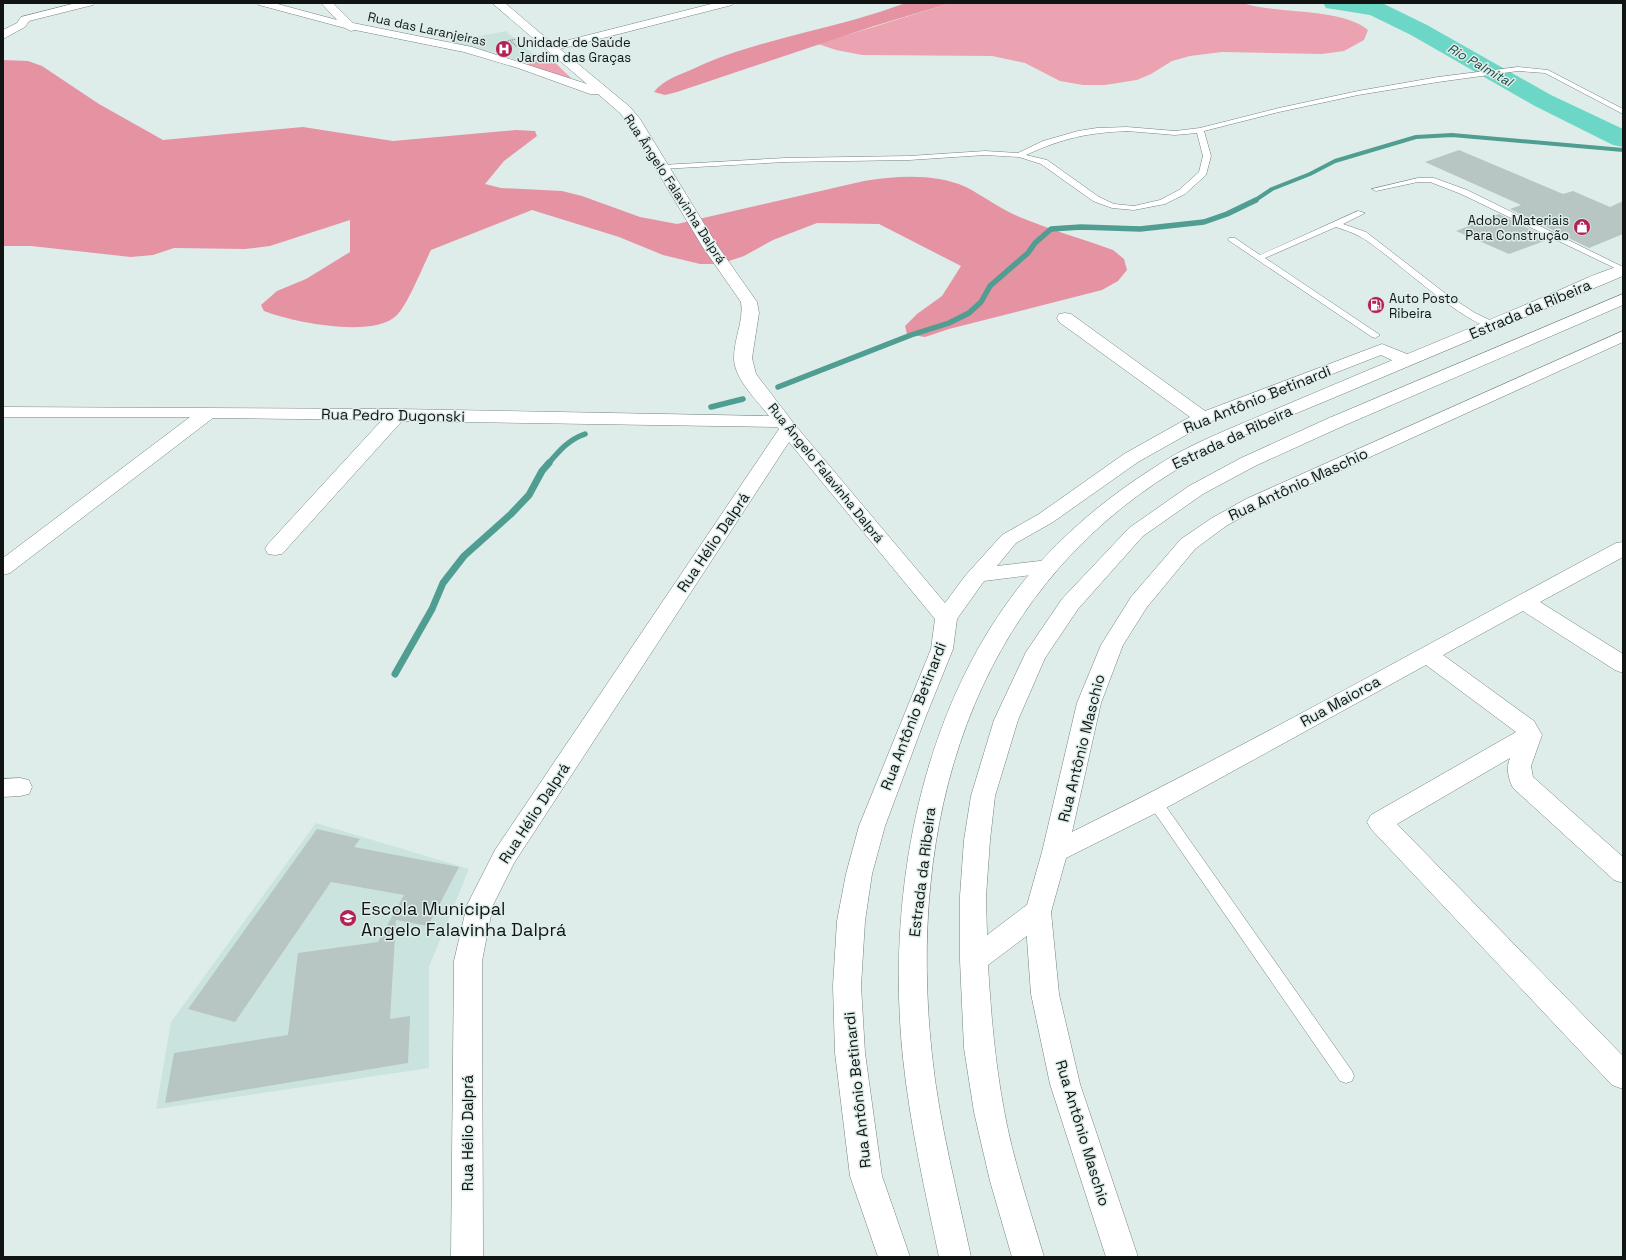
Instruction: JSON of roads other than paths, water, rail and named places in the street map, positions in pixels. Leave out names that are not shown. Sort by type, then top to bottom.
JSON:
[{"type":"street","points":[[3,35],[14,31],[25,19],[89,3]]},
{"type":"street","name":"Rua das Laranjeiras","points":[[263,3],[299,15],[351,28],[450,46],[513,63],[607,96]]},
{"type":"street","points":[[327,3],[351,28]]},
{"type":"street","name":"Rua Ângelo Falavinha Dalprá","points":[[498,3],[625,110],[634,122],[710,246],[750,302],[751,313],[743,358],[747,374],[786,426],[946,618]]},
{"type":"street","points":[[550,48],[728,3]]},
{"type":"street","name":"Estrada da Ribeira","points":[[955,1257],[936,1170],[918,1068],[912,980],[914,913],[925,828],[940,763],[961,706],[988,650],[1013,610],[1048,567],[1097,518],[1164,469],[1199,450],[1254,425],[1623,270]]},
{"type":"street","name":"Estrada da Ribeira","points":[[1028,1257],[1006,1181],[989,1112],[979,1048],[974,960],[973,896],[977,840],[983,796],[1006,720],[1034,657],[1070,604],[1136,532],[1196,490],[1248,462],[1343,418],[1623,299]]},
{"type":"street","points":[[1065,318],[1203,418]]},
{"type":"street","name":"Rua Antônio Maschio","points":[[1122,1257],[1065,1084],[1045,994],[1038,912],[1055,852],[1089,703],[1100,672],[1112,645],[1139,602],[1167,567],[1188,544],[1219,522],[1253,503],[1623,336]]},
{"type":"street","name":"Rua Antônio Betinardi","points":[[894,1257],[866,1176],[850,1053],[847,986],[851,921],[859,874],[872,826],[898,756],[942,649],[946,618],[977,575],[1009,539],[1046,518],[1131,458],[1203,418],[1382,349],[1406,360]]},
{"type":"street","name":"Rua Pedro Dugonski","points":[[3,412],[398,414],[786,426]]},
{"type":"street","points":[[3,568],[209,412]]},
{"type":"street","points":[[275,549],[398,414]]},
{"type":"street","name":"Rua Hélio Dalprá","points":[[467,1257],[468,961],[480,905],[504,857],[786,426]]},
{"type":"street","name":"Rua Maiorca","points":[[1055,852],[1155,802],[1623,548]]},
{"type":"street","points":[[977,575],[1048,567]]},
{"type":"street","points":[[1524,602],[1623,665]]},
{"type":"street","points":[[1426,654],[1526,727],[1530,735],[1519,766],[1522,781],[1623,873]]},
{"type":"street","points":[[1530,735],[1380,822],[1623,1076]]},
{"type":"street","points":[[974,960],[1038,912]]},
{"type":"lane","points":[[1019,155],[1046,143],[1078,133],[1097,130],[1127,129],[1174,133],[1200,130],[1238,119],[1372,90],[1478,73],[1527,69],[1546,71],[1623,112]]},
{"type":"lane","points":[[662,167],[785,160],[909,158],[985,153],[1019,155],[1044,162],[1096,199],[1112,206],[1134,208],[1162,202],[1182,192],[1203,173],[1207,156],[1200,130]]},
{"type":"lane","points":[[1376,189],[1418,180],[1431,180],[1464,192],[1623,270]]},
{"type":"lane","points":[[1259,258],[1361,213]]},
{"type":"lane","points":[[1336,224],[1363,234],[1443,296],[1472,315],[1493,325]]},
{"type":"lane","points":[[1232,240],[1376,335]]},
{"type":"lane","points":[[1155,802],[1346,1076]]},
{"type":"waterway","name":"Rio Palmital","points":[[1334,3],[1376,9],[1419,30],[1542,100],[1623,139]]},
{"type":"waterway","points":[[1254,201],[1272,189],[1310,174],[1335,161],[1416,137],[1452,135],[1623,150]]},
{"type":"waterway","points":[[778,387],[911,335],[949,323],[969,313],[981,302],[990,286],[1028,253],[1035,243],[1051,229],[1081,227],[1140,229],[1204,222],[1227,214],[1254,201]]},
{"type":"waterway","points":[[711,407],[743,399]]},
{"type":"waterway","points":[[548,464],[560,450],[574,439],[585,434]]},
{"type":"waterway","points":[[395,674],[432,609],[443,583],[464,556],[511,514],[529,495],[542,471],[549,463]]},
{"type":"place","name":"Unidade de Saúde Jardim das Graças","points":[[504,49]]},
{"type":"place","name":"Adobe Materiais Para Construção","points":[[1582,227]]},
{"type":"place","name":"Auto Posto Ribeira","points":[[1376,305]]},
{"type":"place","name":"Escola Municipal Angelo Falavinha Dalprá","points":[[348,918]]}]
